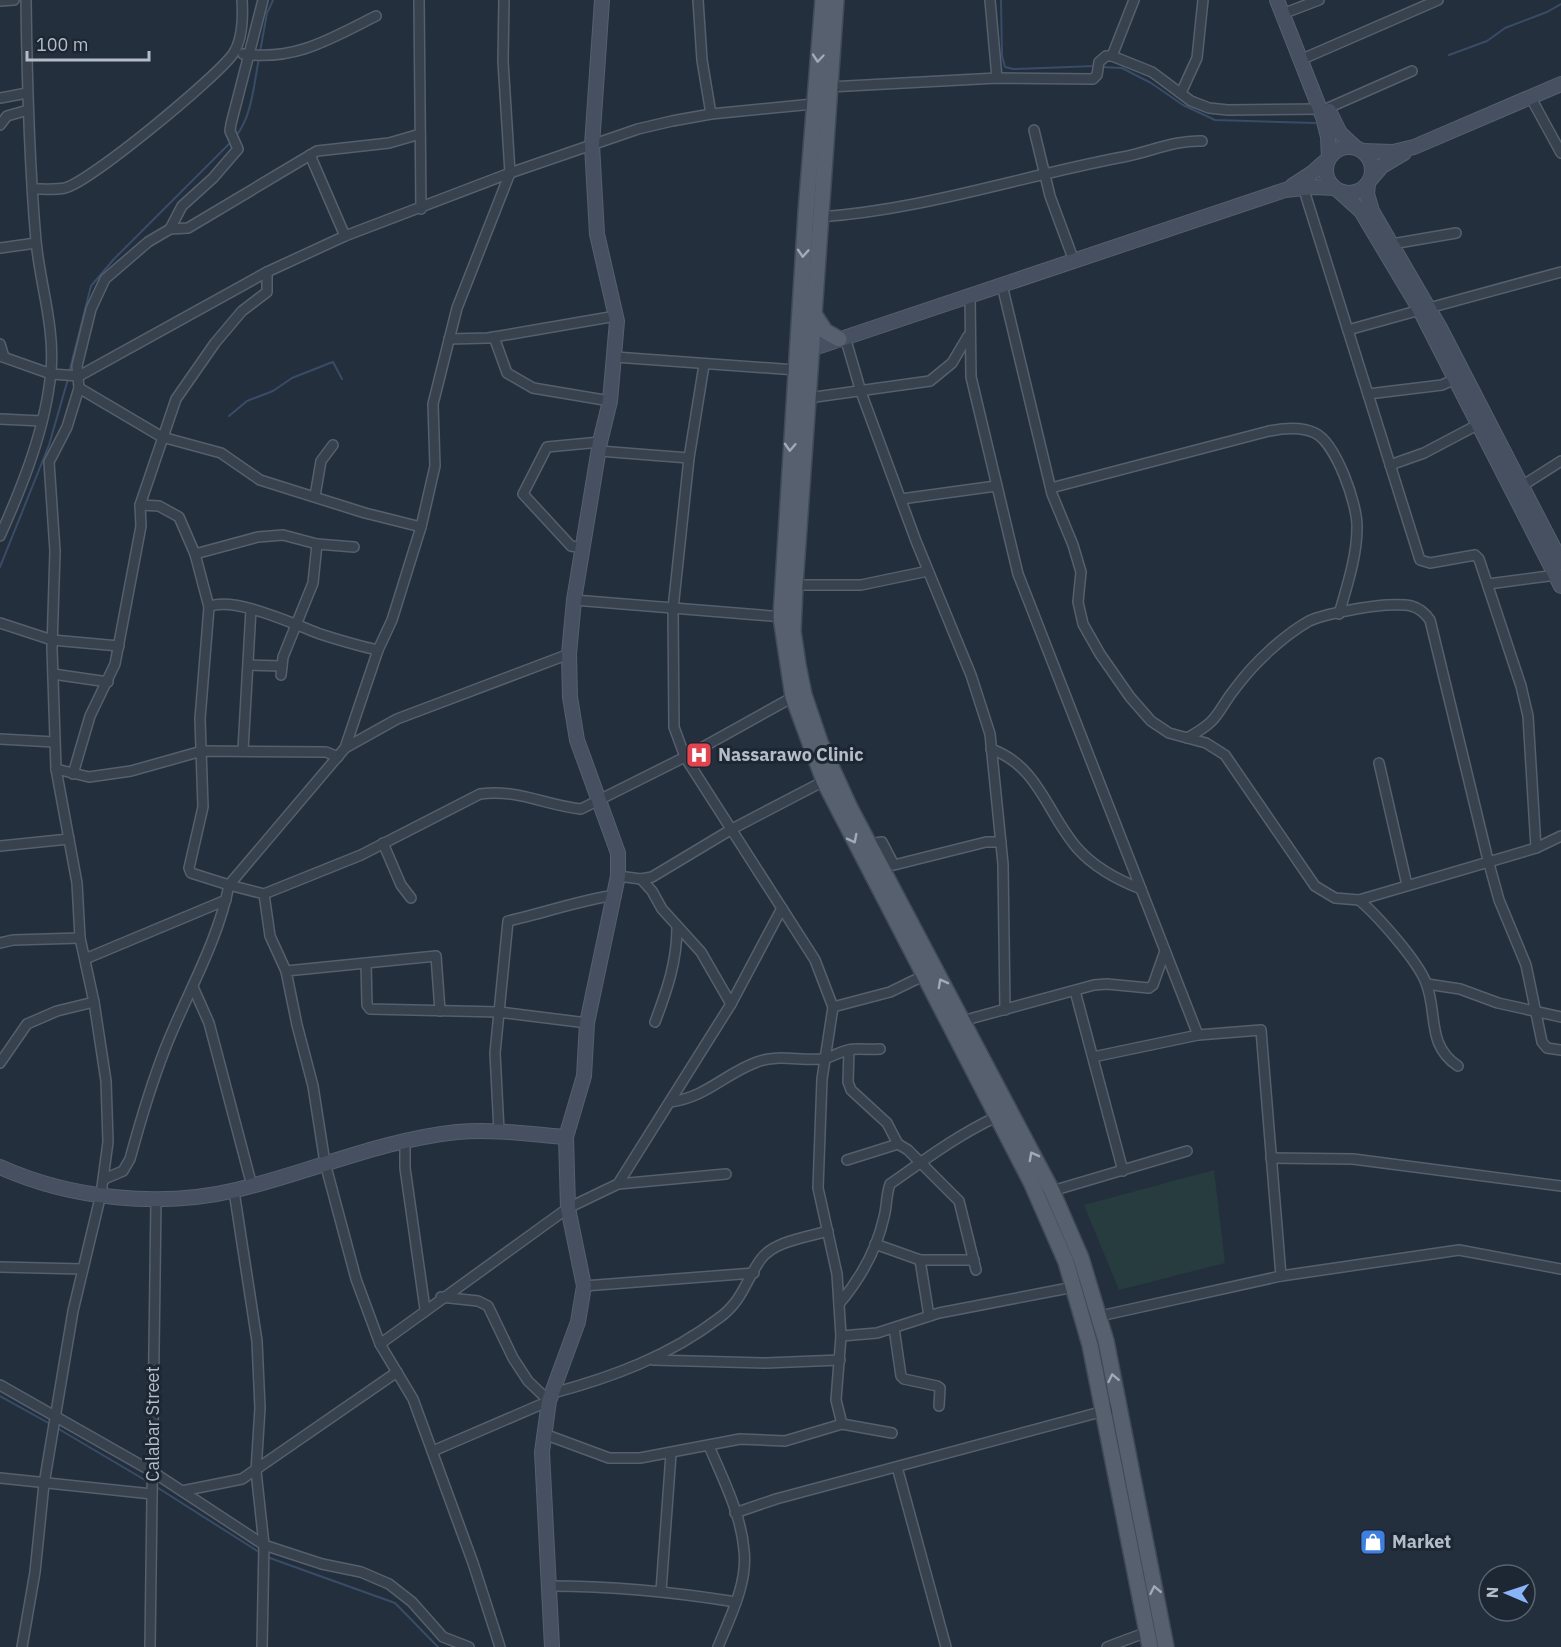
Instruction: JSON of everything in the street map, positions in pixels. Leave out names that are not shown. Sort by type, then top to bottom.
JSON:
[{"type":"main road","points":[[552,1647],[543,1472],[544,1434],[551,1397],[578,1322],[584,1286],[568,1208],[566,1137],[584,1076],[587,1023],[616,895],[618,876],[618,853],[577,740],[570,697],[569,654],[574,600],[610,401],[615,357],[616,316],[597,234],[592,145],[602,0]]},
{"type":"main road","points":[[823,0],[813,104],[804,349],[808,398],[795,585],[788,617],[812,720],[835,776],[1052,1191],[1081,1258],[1100,1316],[1119,1407],[1149,1640]]},
{"type":"main road","points":[[836,0],[814,314],[796,370],[788,617],[793,697],[824,781],[1051,1225],[1084,1321],[1104,1412],[1166,1647]]},
{"type":"main road","points":[[1277,0],[1324,108],[1340,133],[1359,149],[1371,164],[1367,194],[1372,212],[1392,244],[1522,486],[1556,539],[1559,574]]},
{"type":"main road","points":[[1287,5],[1308,57],[1324,108],[1329,158],[1325,169],[1326,177],[1361,212],[1425,309],[1455,380],[1559,574]]},
{"type":"main road","points":[[804,349],[1285,190],[1303,187],[1337,190],[1352,194],[1369,182],[1382,166],[1414,147],[1561,84]]},
{"type":"main road","points":[[1285,190],[1312,173],[1339,148],[1382,153],[1414,147]]},
{"type":"main road","points":[[814,314],[825,331],[842,338]]},
{"type":"main road","points":[[0,1167],[22,1177],[101,1194],[156,1201],[234,1191],[325,1163],[405,1142],[455,1132],[499,1131],[566,1137]]},
{"type":"street","points":[[0,1],[14,0]]},
{"type":"street","points":[[0,536],[15,501],[42,421],[51,374],[52,346],[36,243],[27,93],[26,0]]},
{"type":"street","points":[[33,189],[66,188],[97,170],[213,76],[234,52],[243,22],[242,0]]},
{"type":"street","points":[[170,229],[182,206],[236,153],[238,145],[231,131],[263,0]]},
{"type":"street","points":[[419,0],[422,209]]},
{"type":"street","points":[[104,1179],[123,1170],[130,1159],[165,1049],[193,987],[226,900],[229,885],[345,748],[378,650],[392,620],[421,527],[435,466],[433,404],[457,308],[510,173],[503,61],[504,0]]},
{"type":"street","points":[[698,0],[702,60],[711,114]]},
{"type":"street","points":[[990,0],[997,78]]},
{"type":"street","points":[[1112,56],[1134,0]]},
{"type":"street","points":[[1181,93],[1197,58],[1203,0]]},
{"type":"street","points":[[1287,5],[1319,0]]},
{"type":"street","points":[[1308,57],[1438,0]]},
{"type":"street","points":[[234,52],[268,57],[312,48],[376,16]]},
{"type":"street","points":[[829,87],[997,78],[1093,79],[1106,56],[1112,56],[1152,72],[1191,101],[1228,110],[1324,108],[1412,71]]},
{"type":"street","points":[[0,98],[27,93]]},
{"type":"street","points":[[1531,98],[1561,153]]},
{"type":"street","points":[[0,344],[2,356],[51,374],[77,376],[267,272],[345,236],[422,209],[510,173],[638,129],[711,114],[813,104]]},
{"type":"street","points":[[0,125],[7,116],[28,110]]},
{"type":"street","points":[[1034,130],[1053,206],[1074,261]]},
{"type":"street","points":[[22,1647],[35,1572],[44,1484],[55,1419],[82,1269],[104,1179],[108,1142],[106,1081],[94,1002],[80,939],[77,883],[56,769],[52,640],[55,551],[49,462],[67,427],[79,388],[77,366],[91,309],[105,279],[147,242],[170,229],[188,228],[310,155],[327,150],[389,143],[420,134]]},
{"type":"street","points":[[819,217],[908,207],[1045,172],[1144,153],[1184,140],[1202,141]]},
{"type":"street","points":[[310,155],[345,236]]},
{"type":"street","points":[[1303,187],[1420,560],[1430,563],[1478,556],[1488,584],[1521,686],[1528,716],[1536,848]]},
{"type":"street","points":[[1392,244],[1456,232]]},
{"type":"street","points":[[0,248],[36,243]]},
{"type":"street","points":[[73,774],[90,716],[108,682],[119,646],[141,526],[140,505],[162,437],[186,382],[242,311],[267,292],[267,272]]},
{"type":"street","points":[[1348,330],[1561,272]]},
{"type":"street","points":[[1002,285],[1051,488],[1073,544],[1081,572],[1078,602],[1083,624],[1130,698],[1151,721],[1169,733],[1206,742],[1225,755],[1315,886],[1335,897],[1359,900],[1488,860],[1536,848],[1561,836]]},
{"type":"street","points":[[970,296],[970,377],[1018,574],[1198,1035]]},
{"type":"street","points":[[449,339],[494,337],[616,316]]},
{"type":"street","points":[[808,398],[930,381],[952,363],[969,335]]},
{"type":"street","points":[[494,337],[507,373],[533,388],[610,401]]},
{"type":"street","points":[[842,338],[901,500],[986,718],[992,749],[1001,842],[1005,1010]]},
{"type":"street","points":[[615,357],[796,370]]},
{"type":"street","points":[[704,364],[689,458],[673,609],[674,727],[685,757],[815,960],[833,1007],[825,1059],[818,1188],[837,1274],[841,1336],[836,1400],[842,1424]]},
{"type":"street","points":[[1368,394],[1442,385],[1455,380]]},
{"type":"street","points":[[79,388],[162,437],[221,453],[260,480],[364,513],[421,527]]},
{"type":"street","points":[[0,419],[42,421]]},
{"type":"street","points":[[1390,465],[1424,453],[1479,424]]},
{"type":"street","points":[[1051,488],[1269,431],[1300,429],[1317,434],[1335,456],[1350,493],[1358,526],[1350,574],[1339,614]]},
{"type":"street","points":[[315,496],[321,461],[333,445]]},
{"type":"street","points":[[584,548],[571,546],[523,494],[547,447],[600,447],[689,458]]},
{"type":"street","points":[[1522,486],[1561,461]]},
{"type":"street","points":[[901,500],[996,486]]},
{"type":"street","points":[[140,505],[159,506],[179,518],[195,554],[209,607],[200,719],[204,807],[189,871],[229,885],[264,894],[362,855],[480,794],[499,792],[524,794],[563,807],[581,809],[685,757],[793,697]]},
{"type":"street","points":[[195,554],[258,537],[282,535],[317,544],[354,547]]},
{"type":"street","points":[[249,665],[281,671],[296,624],[313,584],[317,544]]},
{"type":"street","points":[[795,585],[861,585],[928,571]]},
{"type":"street","points":[[1488,584],[1559,574]]},
{"type":"street","points":[[574,600],[788,617]]},
{"type":"street","points":[[209,607],[218,604],[251,609],[378,650]]},
{"type":"street","points":[[1187,738],[1216,720],[1237,686],[1272,649],[1310,621],[1372,605],[1410,604],[1423,611],[1430,620],[1499,900],[1526,965],[1542,1042],[1547,1048],[1561,1050]]},
{"type":"street","points":[[243,750],[251,609]]},
{"type":"street","points":[[0,623],[52,640],[119,646]]},
{"type":"street","points":[[345,748],[397,719],[569,654]]},
{"type":"street","points":[[53,674],[108,682]]},
{"type":"street","points":[[0,739],[54,742]]},
{"type":"street","points":[[992,749],[1010,756],[1027,773],[1079,850],[1114,877],[1141,889]]},
{"type":"street","points":[[56,769],[89,777],[114,775],[202,751],[326,752],[338,757]]},
{"type":"street","points":[[1379,763],[1407,885]]},
{"type":"street","points":[[618,876],[642,879],[652,877],[732,829],[824,781]]},
{"type":"street","points":[[0,846],[69,838]]},
{"type":"street","points":[[870,844],[882,842],[894,864],[986,842],[1001,842]]},
{"type":"street","points":[[383,843],[401,885],[411,898]]},
{"type":"street","points":[[642,879],[677,927],[701,952],[731,1004]]},
{"type":"street","points":[[264,894],[270,936],[286,971],[313,1086],[325,1163],[353,1268],[380,1344],[413,1399],[500,1647]]},
{"type":"street","points":[[499,1131],[495,1053],[508,921],[560,909],[579,900],[616,895]]},
{"type":"street","points":[[85,959],[226,900]]},
{"type":"street","points":[[1359,900],[1375,913],[1427,984],[1435,1040],[1447,1059],[1458,1066]]},
{"type":"street","points":[[618,1184],[731,1004],[782,908]]},
{"type":"street","points":[[655,1022],[677,953],[677,927]]},
{"type":"street","points":[[0,943],[13,940],[80,939]]},
{"type":"street","points":[[962,1021],[1107,984],[1149,988],[1153,985],[1165,951]]},
{"type":"street","points":[[286,971],[436,956],[440,1011]]},
{"type":"street","points":[[366,963],[367,1005],[370,1009],[498,1012],[587,1023]]},
{"type":"street","points":[[833,1007],[890,992],[923,976]]},
{"type":"street","points":[[1427,984],[1460,990],[1498,1003],[1561,1017]]},
{"type":"street","points":[[193,987],[209,1023],[252,1186]]},
{"type":"street","points":[[1075,991],[1123,1171]]},
{"type":"street","points":[[0,1063],[27,1024],[57,1011],[94,1002]]},
{"type":"street","points":[[1093,1057],[1198,1035],[1261,1030],[1281,1276]]},
{"type":"street","points":[[670,1102],[690,1099],[739,1069],[769,1058],[825,1059],[849,1050],[880,1049]]},
{"type":"street","points":[[849,1050],[848,1082],[851,1090],[887,1123],[898,1144],[908,1150],[959,1201],[975,1265],[920,1260],[875,1244]]},
{"type":"street","points":[[839,1304],[865,1268],[884,1216],[890,1184],[960,1134],[996,1117]]},
{"type":"street","points":[[405,1142],[405,1168],[425,1309]]},
{"type":"street","points":[[847,1160],[898,1144]]},
{"type":"street","points":[[1052,1191],[1187,1151]]},
{"type":"street","points":[[1271,1158],[1353,1159],[1561,1186]]},
{"type":"street","points":[[380,1344],[441,1297],[568,1208],[618,1184],[726,1174]]},
{"type":"street","points":[[234,1191],[258,1341],[260,1408],[256,1471],[264,1547],[262,1647]]},
{"type":"street","name":"Calabar Street","points":[[150,1647],[156,1201]]},
{"type":"street","points":[[433,1451],[551,1397],[651,1360],[721,1317],[745,1291],[762,1257],[783,1245],[828,1231]]},
{"type":"street","points":[[1100,1316],[1281,1276],[1459,1250],[1561,1269]]},
{"type":"street","points":[[920,1260],[929,1316]]},
{"type":"street","points":[[0,1267],[82,1269]]},
{"type":"street","points":[[584,1286],[753,1273]]},
{"type":"street","points":[[841,1336],[877,1333],[929,1316],[1074,1287]]},
{"type":"street","points":[[441,1297],[478,1301],[488,1306],[523,1373],[551,1397]]},
{"type":"street","points":[[894,1328],[901,1376],[904,1379],[940,1388],[939,1406]]},
{"type":"street","points":[[651,1360],[766,1363],[840,1360]]},
{"type":"street","points":[[182,1491],[242,1479],[330,1415],[397,1372]]},
{"type":"street","points":[[0,1385],[182,1491],[264,1547],[322,1564],[361,1572],[389,1584],[412,1602],[443,1637],[469,1647]]},
{"type":"street","points":[[735,1513],[1119,1407]]},
{"type":"street","points":[[544,1434],[609,1458],[671,1454],[740,1439],[785,1441],[842,1424],[892,1433]]},
{"type":"street","points":[[709,1446],[735,1513],[744,1551],[742,1576],[735,1602],[718,1647]]},
{"type":"street","points":[[661,1591],[671,1454]]},
{"type":"street","points":[[897,1467],[946,1647]]},
{"type":"street","points":[[0,1478],[152,1494]]},
{"type":"street","points":[[550,1586],[600,1586],[661,1591],[735,1602]]},
{"type":"street","points":[[1107,1647],[1149,1640]]},
{"type":"green space","points":[[1214,1170],[1225,1263],[1119,1290],[1084,1205]]},
{"type":"waterway","points":[[260,52],[267,13],[273,0]]},
{"type":"waterway","points":[[1001,0],[1002,56],[1005,67],[1013,69],[1095,66]]},
{"type":"waterway","points":[[1449,55],[1487,41],[1505,28],[1547,12],[1561,4]]},
{"type":"waterway","points":[[235,137],[249,110],[259,58]]},
{"type":"waterway","points":[[1101,67],[1122,68],[1151,83],[1183,105],[1215,120],[1315,123]]},
{"type":"waterway","points":[[69,373],[91,286],[114,259],[231,142]]},
{"type":"waterway","points":[[229,416],[247,401],[273,391],[292,378],[333,362],[342,379]]},
{"type":"waterway","points":[[0,567],[49,445],[68,379]]},
{"type":"waterway","points":[[0,1396],[52,1425]]},
{"type":"waterway","points":[[57,1428],[150,1483]]},
{"type":"waterway","points":[[155,1486],[262,1554]]},
{"type":"waterway","points":[[267,1557],[395,1603],[438,1647]]},
{"type":"place","name":"Nassarawo Clinic","points":[[699,755]]},
{"type":"place","name":"Market","points":[[1373,1542]]}]
